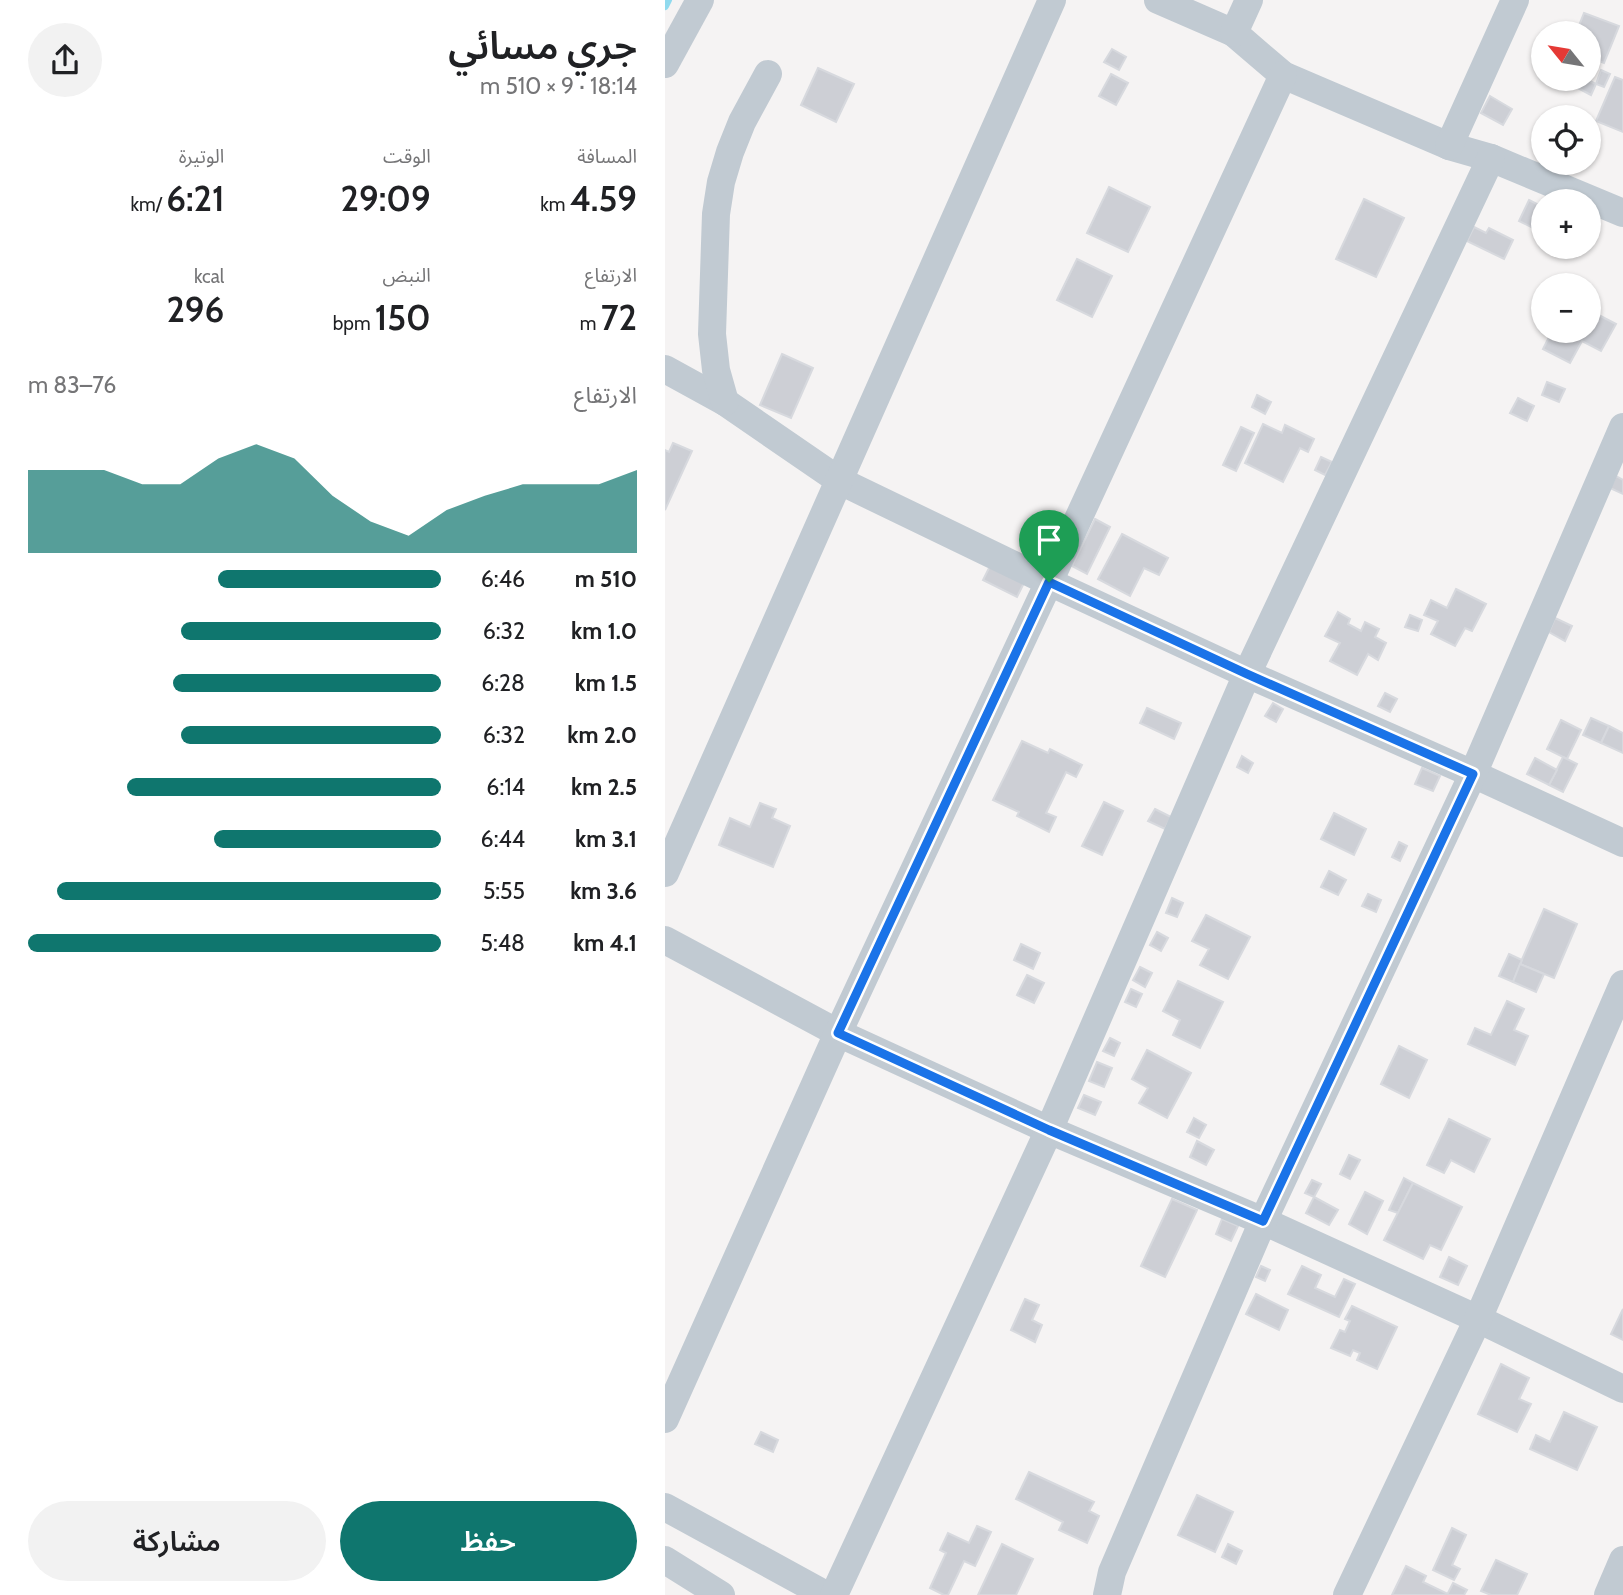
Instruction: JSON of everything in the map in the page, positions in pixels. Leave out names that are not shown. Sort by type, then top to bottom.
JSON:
[{"type":"street","points":[[665,65],[700,0]]},
{"type":"street","points":[[665,873],[1052,0]]},
{"type":"street","points":[[1158,0],[1234,33],[1283,75],[1449,146],[1491,158],[1623,213]]},
{"type":"street","points":[[1234,33],[1249,0]]},
{"type":"street","points":[[1449,146],[1515,0]]},
{"type":"street","points":[[725,401],[716,370],[712,334],[716,214],[721,182],[730,152],[742,122],[768,74]]},
{"type":"street","points":[[665,1419],[838,1033],[1283,75]]},
{"type":"street","points":[[834,1595],[1049,1130],[1247,674],[1491,158]]},
{"type":"street","points":[[665,369],[725,401],[840,481],[1247,674],[1623,843]]},
{"type":"street","points":[[1107,1595],[1112,1572],[1263,1221],[1473,774],[1623,427]]},
{"type":"street","points":[[665,940],[838,1033],[1049,1130],[1263,1221],[1623,1389]]},
{"type":"street","points":[[1347,1595],[1478,1320],[1623,984]]},
{"type":"street","points":[[665,1507],[826,1595]]},
{"type":"street","points":[[665,1560],[721,1595]]},
{"type":"street","points":[[1608,1595],[1623,1560]]},
{"type":"building","points":[[1584,13],[1619,26],[1604,63],[1601,62],[1601,21],[1581,21]]},
{"type":"building","points":[[1112,49],[1126,57],[1119,70],[1104,62]]},
{"type":"building","points":[[818,68],[854,84],[836,122],[801,105]]},
{"type":"building","points":[[1601,70],[1610,74],[1604,87],[1601,86]]},
{"type":"building","points":[[1111,74],[1128,83],[1116,105],[1099,96]]},
{"type":"building","points":[[1615,77],[1623,80],[1623,132],[1601,123],[1601,109]]},
{"type":"building","points":[[1490,96],[1512,109],[1503,125],[1481,113]]},
{"type":"building","points":[[1109,187],[1150,207],[1128,252],[1087,233]]},
{"type":"building","points":[[1364,199],[1404,218],[1376,277],[1336,259]]},
{"type":"building","points":[[1529,200],[1531,201],[1531,227],[1519,221]]},
{"type":"building","points":[[1474,227],[1486,233],[1489,228],[1513,240],[1504,259],[1467,241]]},
{"type":"building","points":[[1077,259],[1112,276],[1092,317],[1057,300]]},
{"type":"building","points":[[1601,316],[1616,324],[1601,351],[1586,343],[1601,343]]},
{"type":"building","points":[[1546,343],[1581,343],[1570,363],[1543,349]]},
{"type":"building","points":[[782,354],[813,368],[791,418],[760,405]]},
{"type":"building","points":[[1547,382],[1565,389],[1559,402],[1542,395]]},
{"type":"building","points":[[1257,395],[1271,402],[1265,414],[1252,407]]},
{"type":"building","points":[[1518,398],[1534,406],[1527,421],[1510,413]]},
{"type":"building","points":[[1263,424],[1282,433],[1285,425],[1314,439],[1308,452],[1300,448],[1283,482],[1245,463]]},
{"type":"building","points":[[1241,427],[1254,433],[1236,471],[1223,465]]},
{"type":"building","points":[[673,443],[692,451],[665,510],[665,450],[669,452]]},
{"type":"building","points":[[1321,457],[1332,462],[1325,475],[1315,470]]},
{"type":"building","points":[[1616,476],[1623,480],[1623,494],[1610,488]]},
{"type":"building","points":[[1095,519],[1110,527],[1087,574],[1072,566]]},
{"type":"building","points":[[1122,534],[1168,558],[1159,575],[1144,568],[1130,596],[1098,579]]},
{"type":"building","points":[[990,566],[1024,583],[1017,597],[983,580]]},
{"type":"building","points":[[1456,589],[1486,604],[1472,631],[1465,628],[1455,646],[1431,634],[1438,621],[1424,615],[1431,600],[1447,608]]},
{"type":"building","points":[[1338,612],[1350,619],[1348,624],[1361,631],[1365,622],[1379,629],[1375,637],[1386,643],[1378,660],[1368,654],[1357,675],[1330,661],[1340,643],[1325,636]]},
{"type":"building","points":[[1410,615],[1422,620],[1418,631],[1405,627]]},
{"type":"building","points":[[1555,618],[1572,626],[1565,641],[1549,632]]},
{"type":"building","points":[[1385,693],[1397,699],[1390,712],[1378,706]]},
{"type":"building","points":[[1273,703],[1283,709],[1276,722],[1265,716]]},
{"type":"building","points":[[1147,708],[1181,723],[1174,739],[1140,723]]},
{"type":"building","points":[[1591,718],[1609,726],[1601,743],[1583,735]]},
{"type":"building","points":[[1561,720],[1581,730],[1567,759],[1547,749]]},
{"type":"building","points":[[1609,726],[1623,733],[1623,753],[1601,743]]},
{"type":"building","points":[[1022,741],[1048,753],[1050,749],[1082,765],[1076,777],[1066,772],[1046,813],[1056,817],[1049,832],[1017,816],[1019,812],[993,800]]},
{"type":"building","points":[[1242,756],[1253,763],[1248,773],[1237,767]]},
{"type":"building","points":[[1563,757],[1577,764],[1563,792],[1549,785]]},
{"type":"building","points":[[1535,758],[1557,770],[1549,785],[1527,774]]},
{"type":"building","points":[[1422,768],[1440,776],[1433,791],[1415,784]]},
{"type":"building","points":[[1104,802],[1123,811],[1102,855],[1082,846]]},
{"type":"building","points":[[760,803],[776,809],[772,818],[790,826],[773,867],[719,845],[730,818],[750,827]]},
{"type":"building","points":[[1155,809],[1171,817],[1165,829],[1148,821]]},
{"type":"building","points":[[1334,813],[1366,829],[1354,855],[1321,839]]},
{"type":"building","points":[[1399,842],[1407,846],[1400,861],[1392,857]]},
{"type":"building","points":[[1329,871],[1346,880],[1338,895],[1321,887]]},
{"type":"building","points":[[1368,894],[1381,900],[1376,912],[1362,906]]},
{"type":"building","points":[[1172,898],[1183,903],[1177,917],[1166,913]]},
{"type":"building","points":[[1544,909],[1577,924],[1554,978],[1520,964]]},
{"type":"building","points":[[1206,915],[1250,937],[1228,979],[1200,965],[1209,949],[1192,941]]},
{"type":"building","points":[[1157,932],[1168,938],[1161,951],[1150,945]]},
{"type":"building","points":[[1021,944],[1040,953],[1033,969],[1014,960]]},
{"type":"building","points":[[1509,954],[1522,960],[1513,982],[1499,976]]},
{"type":"building","points":[[1520,964],[1544,974],[1536,992],[1513,982]]},
{"type":"building","points":[[1140,967],[1152,973],[1145,987],[1133,980]]},
{"type":"building","points":[[1027,975],[1044,983],[1034,1003],[1017,995]]},
{"type":"building","points":[[1178,981],[1223,1002],[1200,1048],[1173,1035],[1180,1020],[1163,1011]]},
{"type":"building","points":[[1131,989],[1142,994],[1136,1007],[1125,1002]]},
{"type":"building","points":[[1507,1001],[1524,1009],[1514,1030],[1528,1036],[1515,1065],[1468,1044],[1475,1028],[1491,1035]]},
{"type":"building","points":[[1110,1038],[1120,1043],[1114,1056],[1103,1051]]},
{"type":"building","points":[[1399,1046],[1427,1060],[1409,1098],[1381,1084]]},
{"type":"building","points":[[1147,1050],[1191,1073],[1167,1118],[1139,1103],[1148,1088],[1132,1079]]},
{"type":"building","points":[[1097,1062],[1112,1068],[1104,1087],[1089,1081]]},
{"type":"building","points":[[1084,1095],[1101,1102],[1095,1115],[1078,1108]]},
{"type":"building","points":[[1194,1118],[1206,1125],[1199,1138],[1187,1132]]},
{"type":"building","points":[[1449,1119],[1490,1139],[1474,1172],[1451,1160],[1444,1173],[1427,1165]]},
{"type":"building","points":[[1197,1141],[1214,1150],[1206,1165],[1190,1157]]},
{"type":"building","points":[[1349,1155],[1360,1160],[1350,1179],[1340,1174]]},
{"type":"building","points":[[1404,1178],[1413,1183],[1398,1213],[1389,1210]]},
{"type":"building","points":[[1312,1180],[1321,1184],[1314,1197],[1305,1193]]},
{"type":"building","points":[[1413,1183],[1462,1207],[1441,1250],[1430,1245],[1423,1259],[1384,1240]]},
{"type":"building","points":[[1365,1192],[1383,1201],[1367,1234],[1349,1224]]},
{"type":"building","points":[[1314,1197],[1338,1210],[1329,1225],[1306,1213]]},
{"type":"building","points":[[1172,1199],[1197,1210],[1165,1277],[1141,1266]]},
{"type":"building","points":[[1222,1219],[1238,1226],[1231,1241],[1216,1234]]},
{"type":"building","points":[[1449,1257],[1467,1266],[1458,1285],[1440,1277]]},
{"type":"building","points":[[1261,1266],[1270,1270],[1265,1281],[1256,1277]]},
{"type":"building","points":[[1302,1266],[1321,1275],[1315,1288],[1335,1297],[1344,1279],[1355,1284],[1339,1317],[1288,1294]]},
{"type":"building","points":[[1256,1294],[1288,1310],[1279,1330],[1246,1314]]},
{"type":"building","points":[[1025,1299],[1039,1305],[1032,1320],[1042,1325],[1035,1342],[1011,1330]]},
{"type":"building","points":[[1352,1306],[1397,1327],[1377,1369],[1357,1360],[1360,1353],[1353,1350],[1350,1356],[1331,1348],[1340,1330],[1345,1332],[1350,1321],[1345,1319]]},
{"type":"building","points":[[1623,1309],[1623,1340],[1611,1334]]},
{"type":"building","points":[[1501,1364],[1529,1378],[1519,1399],[1531,1404],[1517,1432],[1478,1414]]},
{"type":"building","points":[[1564,1412],[1597,1427],[1577,1470],[1530,1449],[1536,1435],[1550,1442]]},
{"type":"building","points":[[761,1432],[778,1440],[773,1452],[755,1444]]},
{"type":"building","points":[[1029,1472],[1094,1502],[1089,1511],[1099,1516],[1087,1543],[1059,1530],[1063,1522],[1016,1499]]},
{"type":"building","points":[[1197,1495],[1233,1512],[1215,1552],[1178,1535]]},
{"type":"building","points":[[977,1526],[991,1532],[975,1566],[964,1561],[948,1595],[930,1588],[946,1553],[940,1550],[948,1533],[969,1543]]},
{"type":"building","points":[[1452,1528],[1466,1535],[1452,1565],[1460,1569],[1454,1580],[1433,1570]]},
{"type":"building","points":[[1002,1544],[1033,1559],[1016,1595],[978,1595]]},
{"type":"building","points":[[1228,1544],[1242,1551],[1236,1564],[1222,1557]]},
{"type":"building","points":[[1496,1560],[1527,1574],[1517,1595],[1491,1595],[1481,1591]]},
{"type":"building","points":[[1406,1566],[1426,1576],[1423,1582],[1448,1594],[1392,1595]]},
{"type":"building","points":[[1453,1583],[1467,1590],[1464,1595],[1447,1595]]},
{"type":"waterway","points":[[665,6],[668,0]]},
{"type":"route","points":[[1049,582],[1247,674],[1473,774],[1263,1221],[1049,1130],[838,1033],[1049,582]]}]
